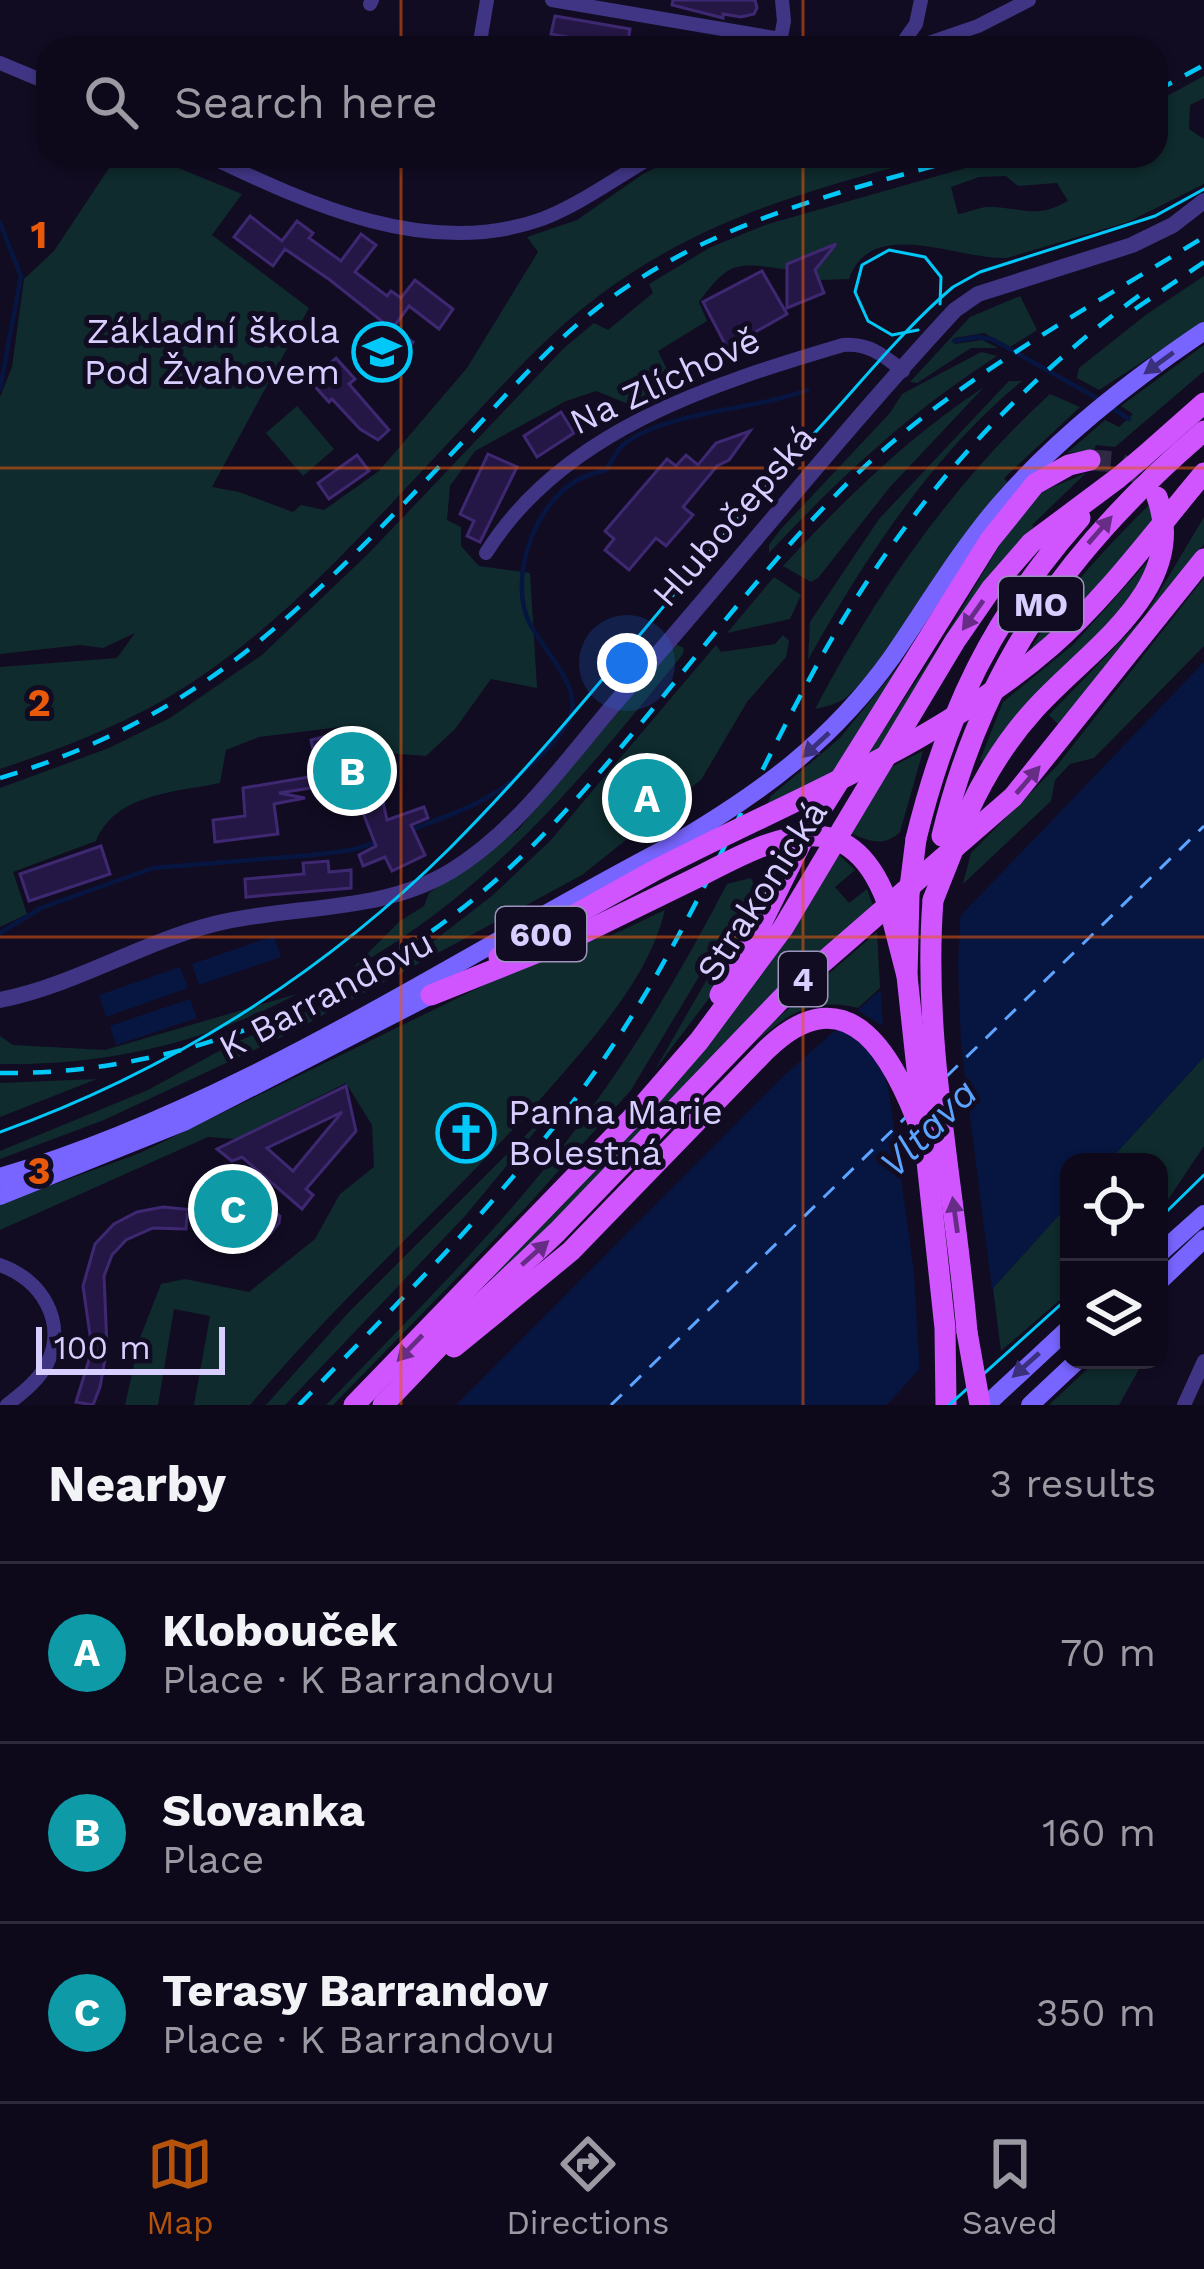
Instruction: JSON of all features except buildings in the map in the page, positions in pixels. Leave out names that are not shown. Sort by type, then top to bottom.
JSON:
[{"type":"main road","points":[[946,578],[999,505],[1070,434],[1204,331]]},
{"type":"main road","name":"Strakonická","points":[[354,1405],[664,1081],[783,928],[991,589],[1031,543],[1118,478],[1204,403]]},
{"type":"main road","name":"MO","points":[[968,1405],[967,1332],[931,1009],[933,900],[943,836],[972,735],[1041,604],[1136,491],[1204,431]]},
{"type":"main road","points":[[946,578],[1024,493],[1051,473],[1090,460]]},
{"type":"main road","name":"600","points":[[430,995],[650,873],[975,705],[1052,645],[1204,473]]},
{"type":"main road","name":"MO","points":[[946,1405],[945,1328],[907,976],[916,838],[938,758],[981,655],[1037,569],[1118,478]]},
{"type":"main road","points":[[664,1081],[751,944],[804,837],[877,716],[1024,493]]},
{"type":"main road","points":[[933,900],[992,765],[1015,732],[1145,594],[1159,562],[1164,534],[1157,497]]},
{"type":"main road","name":"4","points":[[388,1400],[784,996],[1013,797],[1204,559]]},
{"type":"main road","name":"K Barrandovu","points":[[0,1178],[90,1147],[228,1085],[743,802],[812,750],[848,714],[946,578]]},
{"type":"main road","points":[[430,995],[634,911],[771,840],[798,835],[821,837],[848,848],[871,870],[886,899],[907,976]]},
{"type":"main road","name":"K Barrandovu","points":[[0,1196],[184,1122],[430,995]]},
{"type":"main road","points":[[388,1400],[571,1251],[788,1031],[808,1022],[838,1019],[872,1036],[892,1066],[923,1136]]},
{"type":"main road","points":[[1168,1246],[1204,1214]]},
{"type":"main road","points":[[1168,1273],[1204,1239]]},
{"type":"main road","points":[[967,1332],[983,1405],[1060,1336]]},
{"type":"main road","points":[[1030,1405],[1068,1369]]},
{"type":"street","points":[[480,36],[487,0]]},
{"type":"street","points":[[552,0],[743,36]]},
{"type":"street","points":[[780,36],[782,0]]},
{"type":"street","points":[[908,36],[916,24],[921,0]]},
{"type":"street","points":[[949,36],[1029,0]]},
{"type":"street","points":[[0,63],[36,78]]},
{"type":"street","points":[[237,168],[380,224],[409,231],[459,233],[540,220],[633,168]]},
{"type":"street","name":"Hlubočepská","points":[[0,1000],[39,991],[215,924],[370,902],[420,887],[454,869],[486,845],[558,770],[956,310],[978,294],[1132,244],[1173,225],[1201,204]]},
{"type":"street","name":"Na Zlíchově","points":[[486,554],[507,519],[533,492],[589,448],[748,371],[859,344],[903,371]]},
{"type":"street","points":[[0,1265],[22,1275],[44,1296],[56,1328],[46,1365],[7,1405]]},
{"type":"street","points":[[1184,1405],[1204,1361]]},
{"type":"green space","points":[[1204,76],[1204,98],[1190,105],[1189,129],[1204,139],[1204,184],[1128,222],[1007,258],[918,245],[876,249],[860,260],[849,279],[820,280],[803,271],[767,267],[743,266],[726,272],[699,302],[707,321],[658,351],[674,384],[631,405],[596,391],[566,401],[475,451],[450,486],[447,520],[461,527],[461,546],[479,566],[530,573],[537,688],[491,679],[455,729],[426,756],[359,751],[340,727],[259,737],[226,750],[220,783],[132,804],[105,825],[96,841],[13,872],[27,914],[0,927],[0,788],[109,748],[170,718],[262,655],[369,553],[564,348],[594,323],[608,330],[653,293],[649,284],[711,247],[768,224],[966,168],[1168,168],[1168,96]],"holes":[[[1006,176],[1018,186],[1057,183],[1068,201],[1056,207],[1037,211],[988,207],[958,214],[951,187],[979,177]]]},
{"type":"green space","points":[[109,168],[178,168],[242,194],[212,235],[309,308],[212,487],[293,512],[301,505],[324,510],[379,471],[467,368],[538,252],[527,237],[577,220],[655,168],[893,168],[761,208],[640,267],[541,345],[349,548],[241,647],[141,712],[0,769],[0,667],[117,658],[135,633],[103,648],[80,645],[0,654],[0,397],[12,367],[24,279],[54,251]]},
{"type":"green space","points":[[1204,276],[1204,322],[1099,390],[1077,378],[1079,368]]},
{"type":"green space","points":[[1020,296],[1037,330],[1010,347],[984,333],[954,338],[955,344],[982,340],[998,348],[971,348],[917,383],[910,382],[970,317]]},
{"type":"green space","points":[[1204,345],[1204,371],[1115,447],[1096,445],[1094,450],[1067,453],[1105,420],[1119,427],[1133,414],[1121,406]]},
{"type":"green space","points":[[981,352],[997,356],[877,447],[769,553],[781,529],[890,413],[902,394]]},
{"type":"green space","points":[[1009,381],[1022,381],[959,441],[903,510],[808,660],[810,622],[879,519]]},
{"type":"green space","points":[[984,387],[890,487],[818,578],[811,582],[783,566],[878,470]]},
{"type":"green space","points":[[1050,394],[1080,407],[1004,478],[1007,482],[871,671],[845,698],[815,709],[864,623],[919,541],[981,465]]},
{"type":"green space","points":[[297,406],[334,449],[303,476],[266,433]]},
{"type":"green space","points":[[1086,473],[1011,552],[881,749],[866,756],[1011,526],[1039,493]]},
{"type":"green space","points":[[1150,504],[1154,523],[1092,596],[1025,660],[1067,595]]},
{"type":"green space","points":[[1204,517],[1204,544],[1062,728],[1049,715],[1145,616]]},
{"type":"green space","points":[[1149,560],[1133,596],[984,762],[980,760],[1003,702],[1074,644]]},
{"type":"green space","points":[[774,577],[801,595],[790,619],[727,633]]},
{"type":"green space","points":[[1204,578],[1204,646],[1094,758],[1070,764],[1055,780],[1051,801],[963,884],[971,853],[1056,767]]},
{"type":"green space","points":[[783,635],[789,641],[786,657],[747,702],[701,780],[582,875],[288,1034],[104,1120],[0,1159],[0,1151],[148,1090],[232,1044],[345,995],[426,947],[493,895],[550,841],[716,645],[721,652],[775,644]]},
{"type":"green space","points":[[675,644],[684,648],[683,654],[533,828],[450,903],[353,968],[400,921],[424,906],[429,893],[518,830]]},
{"type":"green space","points":[[901,663],[836,773],[767,805],[771,796],[840,738]]},
{"type":"green space","points":[[923,751],[900,832],[881,841],[849,832],[887,769]]},
{"type":"green space","points":[[789,851],[731,969],[655,1070],[755,895]]},
{"type":"green space","points":[[838,854],[855,870],[835,887],[849,903],[867,889],[873,906],[493,1280],[618,1144]]},
{"type":"green space","points":[[751,878],[754,885],[631,1090],[528,1205],[333,1405],[326,1405],[469,1256],[550,1162],[646,1027],[727,884]]},
{"type":"green space","points":[[665,910],[648,957],[591,1041],[521,1121],[325,1321],[250,1405],[194,1405],[210,1316],[174,1309],[158,1405],[125,1405],[140,1338],[161,1284],[185,1279],[249,1292],[315,1239],[340,1194],[374,1167],[372,1125],[346,1083],[235,1139],[208,1137],[0,1230],[0,1204],[140,1153],[505,975]]},
{"type":"green space","points":[[877,932],[880,988],[858,1008],[828,1005],[802,1010],[756,1042],[772,1023]]},
{"type":"green space","points":[[297,994],[227,1026],[153,1048],[77,1061],[0,1064],[0,1036],[13,1045],[105,1050]]},
{"type":"green space","points":[[1204,1057],[1204,1146],[1168,1200],[1168,1153],[1116,1153]]},
{"type":"green space","points":[[97,1079],[0,1117],[0,1083]]},
{"type":"green space","points":[[561,1100],[465,1216],[285,1405],[266,1405],[348,1313]]},
{"type":"green space","points":[[1060,1214],[1060,1300],[1001,1351],[993,1288]]},
{"type":"green space","points":[[1087,1369],[1139,1369],[1119,1405],[1049,1405]]},
{"type":"water","name":"Vltava","points":[[1204,662],[1204,1057],[1116,1153],[1060,1153],[1060,1214],[886,1405],[456,1405],[786,1074],[942,935]]},
{"type":"water","points":[[274,936],[281,957],[199,985],[192,964]]},
{"type":"water","points":[[180,967],[188,988],[106,1017],[99,995]]},
{"type":"water","points":[[190,999],[197,1018],[116,1045],[110,1026]]},
{"type":"pier","points":[[961,907],[961,1045],[993,1297],[920,1378],[914,1273],[885,1076],[864,1043],[843,1031],[826,1029],[851,1006],[883,1026],[880,981]]},
{"type":"waterway","points":[[0,223],[21,276],[0,389]]},
{"type":"waterway","points":[[954,341],[992,339],[1100,400]]},
{"type":"waterway","points":[[408,831],[498,791],[547,749],[568,722],[570,688],[529,622],[523,603],[525,559],[555,499],[571,484],[606,470],[620,448],[639,435],[684,419],[807,390]]},
{"type":"waterway","points":[[1109,406],[1129,419]]},
{"type":"waterway","points":[[0,933],[41,908],[153,868],[313,855],[380,841]]},
{"type":"ferry route","points":[[947,1076],[1204,826]]},
{"type":"ferry route","points":[[611,1405],[906,1117]]},
{"type":"tunnel","points":[[1090,460],[1117,462],[1144,477]]},
{"type":"tram line","points":[[0,1132],[62,1108],[183,1049],[296,977],[401,894],[497,799],[763,489],[897,341],[953,287],[980,272],[1155,216],[1204,189]]},
{"type":"tram line","points":[[918,330],[892,335],[868,321],[855,292],[862,265],[889,250],[925,257],[941,277],[940,304]]},
{"type":"tram line","points":[[1168,1210],[1204,1175]]},
{"type":"tram line","points":[[949,1405],[1060,1305]]},
{"type":"railway","points":[[1168,84],[1204,65]]},
{"type":"railway","points":[[0,778],[74,752],[139,721],[252,647],[353,556],[564,336],[646,275],[690,250],[780,212],[927,168]]},
{"type":"railway","points":[[0,1073],[76,1070],[151,1057],[224,1037],[295,1010],[428,934],[543,835],[776,560],[859,472],[981,375],[1204,237]]},
{"type":"railway","points":[[1135,309],[1204,262]]},
{"type":"railway","points":[[299,1405],[472,1224],[590,1079],[677,938],[848,611],[920,508],[1002,414],[1094,330],[1144,292]]},
{"type":"place","name":"Základní škola Pod Žvahovem","points":[[382,352]]},
{"type":"place","name":"Slovanka","points":[[352,771]]},
{"type":"place","name":"Klobouček","points":[[647,798]]},
{"type":"place","name":"Panna Marie Bolestná","points":[[466,1133]]},
{"type":"place","name":"Terasy Barrandov","points":[[233,1209]]}]
